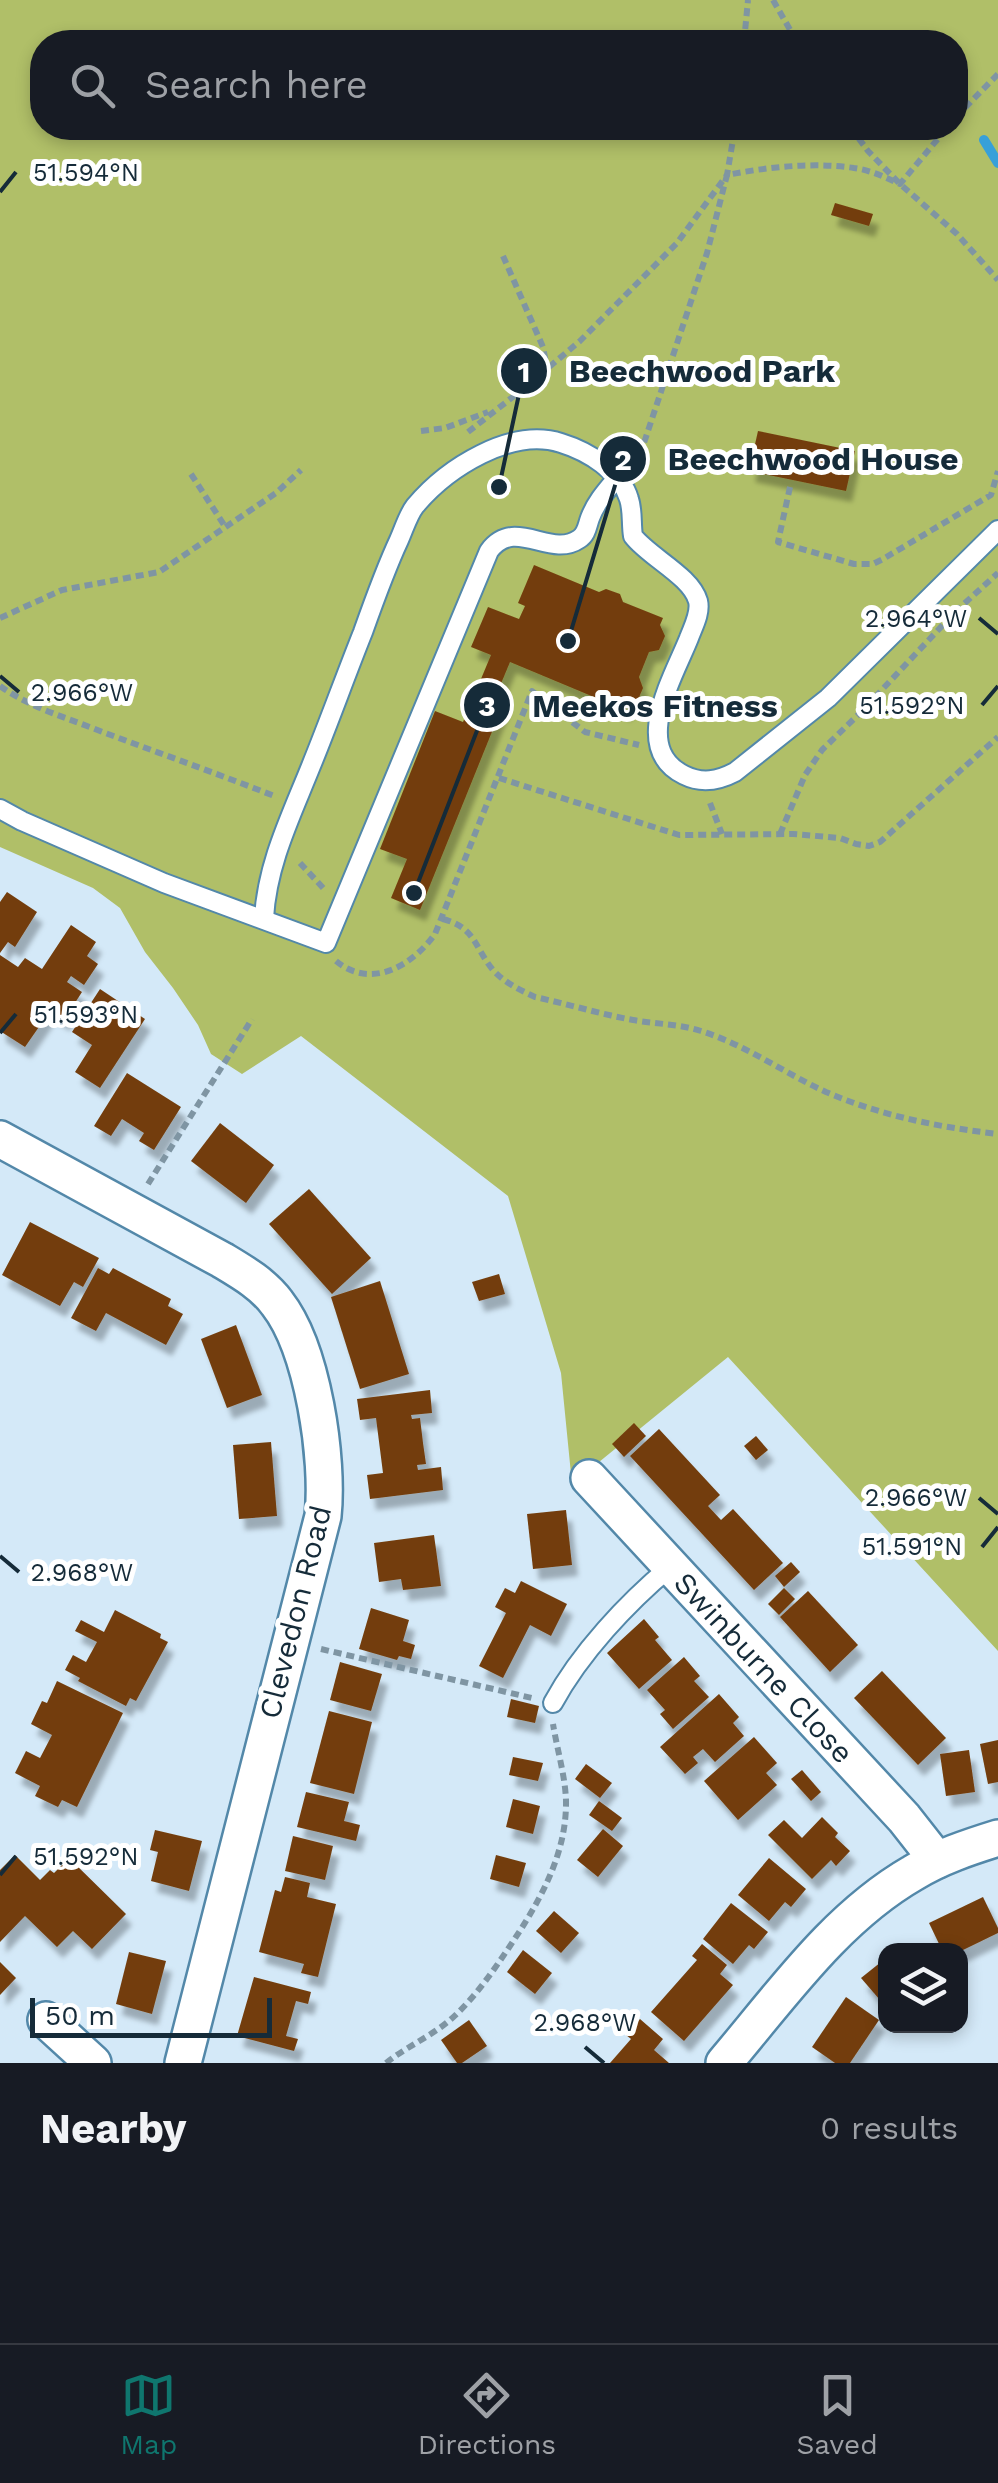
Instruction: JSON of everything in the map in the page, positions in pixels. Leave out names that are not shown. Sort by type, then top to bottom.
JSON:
[{"type":"street","name":"Clevedon Road","points":[[0,1138],[256,1282],[278,1303],[294,1331],[315,1404],[325,1483],[324,1516],[183,2063]]},
{"type":"street","name":"Swinburne Close","points":[[589,1478],[904,1818],[938,1860]]},
{"type":"street","points":[[724,2063],[812,1958],[853,1917],[893,1885],[938,1860],[998,1838]]},
{"type":"street","points":[[46,2020],[93,2063]]},
{"type":"lane","points":[[264,918],[269,880],[284,830],[412,509],[465,464],[500,446],[542,438],[578,449],[617,478],[627,493],[634,536],[692,590],[698,606],[658,725],[660,750],[678,772],[710,781],[735,772],[828,698],[998,530]]},
{"type":"lane","points":[[0,810],[133,870],[326,942],[489,550],[509,536],[551,543],[579,540],[600,498],[617,478]]},
{"type":"lane","points":[[553,1703],[570,1676],[632,1601],[670,1567]]},
{"type":"path","points":[[745,30],[748,0]]},
{"type":"path","points":[[773,0],[790,30]]},
{"type":"path","points":[[968,105],[998,74]]},
{"type":"path","points":[[631,508],[636,467],[707,253],[733,140]]},
{"type":"path","points":[[860,140],[900,184],[957,234],[998,280]]},
{"type":"path","points":[[900,184],[937,140]]},
{"type":"path","points":[[459,439],[580,341],[677,243],[727,176],[763,169],[819,166],[855,168],[900,184]]},
{"type":"path","points":[[503,256],[543,347],[547,368]]},
{"type":"path","points":[[421,431],[446,428],[498,408]]},
{"type":"path","points":[[0,618],[62,590],[159,572],[276,493],[301,470]]},
{"type":"path","points":[[790,487],[778,542],[863,566],[883,559],[991,495],[998,471]]},
{"type":"path","points":[[192,474],[226,528]]},
{"type":"path","points":[[991,495],[998,502]]},
{"type":"path","points":[[780,834],[805,775],[822,750],[998,572]]},
{"type":"path","points":[[0,686],[54,716],[296,804]]},
{"type":"path","points":[[326,942],[331,957],[363,975],[403,965],[435,934],[532,691],[586,732],[660,750]]},
{"type":"path","points":[[498,778],[678,835],[818,835],[869,846],[880,842],[998,736]]},
{"type":"path","points":[[284,830],[304,868],[342,905]]},
{"type":"path","points":[[442,919],[465,928],[494,971],[535,997],[630,1019],[686,1026],[875,1111],[916,1122],[998,1134]]},
{"type":"path","points":[[131,1210],[252,1019]]},
{"type":"path","points":[[290,1642],[553,1703],[566,1800],[559,1852],[547,1884],[478,1991],[435,2032],[386,2063]]},
{"type":"green space","points":[[0,0],[998,0],[998,1651],[728,1357],[572,1484],[561,1373],[508,1196],[301,1036],[242,1074],[211,1054],[198,1025],[145,952],[120,908],[93,888],[0,847]]},
{"type":"building","points":[[835,203],[873,214],[869,226],[831,215]]},
{"type":"building","points":[[758,431],[855,451],[846,491],[749,471]]},
{"type":"building","points":[[534,565],[599,592],[606,589],[620,594],[623,602],[663,618],[660,625],[665,636],[659,650],[649,652],[639,677],[643,688],[637,702],[628,704],[625,710],[510,662],[495,698],[504,702],[420,910],[391,898],[407,859],[380,849],[435,711],[463,722],[491,655],[471,647],[488,607],[519,619],[525,606],[518,603]]},
{"type":"building","points":[[7,892],[37,912],[15,947],[8,942],[0,953],[0,902]]},
{"type":"building","points":[[71,925],[96,942],[87,956],[98,964],[84,985],[71,976],[67,982],[82,992],[64,1020],[50,1011],[25,1047],[0,1031],[0,955],[18,967],[25,958],[42,969]]},
{"type":"building","points":[[100,989],[145,1019],[100,1088],[75,1072],[92,1045],[72,1032]]},
{"type":"building","points":[[127,1073],[181,1107],[154,1150],[139,1141],[144,1133],[122,1119],[111,1136],[94,1126]]},
{"type":"building","points":[[220,1123],[274,1165],[246,1203],[191,1161]]},
{"type":"building","points":[[309,1189],[371,1258],[332,1294],[269,1224]]},
{"type":"building","points":[[30,1222],[99,1258],[83,1287],[74,1282],[60,1306],[2,1275]]},
{"type":"building","points":[[98,1268],[109,1274],[113,1268],[171,1299],[168,1306],[183,1314],[166,1345],[106,1313],[96,1331],[71,1318]]},
{"type":"building","points":[[499,1274],[505,1294],[479,1301],[472,1282]]},
{"type":"building","points":[[380,1281],[409,1374],[360,1389],[331,1297]]},
{"type":"building","points":[[236,1325],[262,1395],[227,1408],[201,1339]]},
{"type":"building","points":[[430,1390],[432,1413],[411,1415],[412,1419],[420,1418],[426,1464],[417,1465],[418,1470],[441,1467],[443,1490],[370,1499],[367,1475],[383,1473],[376,1418],[360,1420],[357,1399]]},
{"type":"building","points":[[634,1423],[646,1436],[624,1457],[612,1444]]},
{"type":"building","points":[[659,1429],[720,1495],[708,1506],[721,1520],[733,1509],[783,1563],[754,1590],[630,1456]]},
{"type":"building","points":[[756,1436],[768,1450],[756,1460],[744,1446]]},
{"type":"building","points":[[271,1442],[277,1516],[239,1519],[233,1445]]},
{"type":"building","points":[[566,1510],[572,1565],[533,1569],[527,1514]]},
{"type":"building","points":[[434,1535],[441,1586],[403,1590],[401,1579],[379,1582],[374,1543]]},
{"type":"building","points":[[791,1562],[800,1572],[784,1587],[775,1576]]},
{"type":"building","points":[[521,1581],[567,1604],[551,1636],[530,1625],[503,1678],[479,1666],[506,1613],[495,1607],[505,1588],[515,1593]]},
{"type":"building","points":[[784,1588],[795,1599],[779,1615],[768,1604]]},
{"type":"building","points":[[808,1591],[858,1645],[830,1672],[780,1617]]},
{"type":"building","points":[[371,1608],[409,1620],[403,1641],[415,1645],[411,1659],[399,1656],[397,1660],[359,1649]]},
{"type":"building","points":[[115,1610],[161,1634],[160,1638],[168,1642],[136,1701],[130,1698],[126,1706],[65,1670],[73,1655],[86,1662],[97,1642],[75,1631],[81,1620],[104,1632]]},
{"type":"building","points":[[644,1619],[672,1660],[639,1689],[607,1653]]},
{"type":"building","points":[[684,1657],[700,1676],[694,1681],[709,1697],[673,1729],[660,1714],[665,1710],[647,1690]]},
{"type":"building","points":[[340,1662],[382,1674],[371,1711],[330,1700]]},
{"type":"building","points":[[882,1671],[946,1738],[918,1765],[854,1698]]},
{"type":"building","points":[[57,1681],[123,1713],[77,1807],[62,1800],[58,1807],[35,1796],[40,1786],[15,1773],[26,1751],[40,1758],[52,1735],[31,1724]]},
{"type":"building","points":[[719,1694],[739,1717],[733,1723],[744,1736],[715,1762],[703,1749],[693,1757],[698,1763],[685,1774],[660,1747]]},
{"type":"building","points":[[511,1699],[539,1706],[535,1723],[507,1717]]},
{"type":"building","points":[[329,1711],[372,1722],[354,1794],[310,1783]]},
{"type":"building","points":[[754,1737],[777,1763],[766,1773],[777,1785],[738,1820],[704,1781]]},
{"type":"building","points":[[998,1740],[998,1782],[988,1784],[980,1744]]},
{"type":"building","points":[[969,1750],[975,1792],[946,1796],[940,1754]]},
{"type":"building","points":[[513,1757],[543,1763],[538,1781],[509,1775]]},
{"type":"building","points":[[586,1764],[612,1783],[600,1798],[575,1779]]},
{"type":"building","points":[[802,1770],[821,1792],[811,1801],[791,1779]]},
{"type":"building","points":[[306,1792],[349,1802],[344,1821],[360,1825],[356,1841],[297,1827]]},
{"type":"building","points":[[513,1799],[540,1806],[533,1834],[506,1827]]},
{"type":"building","points":[[599,1801],[622,1818],[612,1831],[589,1815]]},
{"type":"building","points":[[822,1817],[850,1851],[836,1866],[831,1860],[812,1879],[768,1835],[784,1820],[802,1838]]},
{"type":"building","points":[[603,1829],[623,1846],[598,1877],[577,1860]]},
{"type":"building","points":[[155,1830],[202,1841],[189,1891],[151,1881],[158,1852],[150,1850]]},
{"type":"building","points":[[293,1836],[333,1846],[325,1880],[285,1871]]},
{"type":"building","points":[[15,1855],[40,1880],[69,1858],[126,1914],[92,1949],[73,1931],[57,1947],[25,1916],[0,1942],[0,1870]]},
{"type":"building","points":[[496,1855],[526,1863],[519,1887],[490,1879]]},
{"type":"building","points":[[769,1858],[806,1889],[791,1907],[785,1902],[769,1921],[738,1895]]},
{"type":"building","points":[[285,1877],[310,1883],[307,1897],[336,1904],[318,1977],[301,1973],[304,1964],[259,1952],[275,1890],[281,1892]]},
{"type":"building","points":[[983,1897],[998,1933],[968,1948],[968,1943],[939,1943],[929,1923]]},
{"type":"building","points":[[731,1903],[768,1932],[754,1949],[749,1945],[733,1964],[703,1939]]},
{"type":"building","points":[[554,1911],[579,1933],[561,1953],[536,1931]]},
{"type":"building","points":[[702,1944],[727,1965],[720,1974],[733,1985],[684,2041],[651,2012],[697,1960],[692,1956]]},
{"type":"building","points":[[523,1950],[552,1973],[535,1994],[507,1972]]},
{"type":"building","points":[[129,1952],[166,1961],[152,2014],[116,2004]]},
{"type":"building","points":[[0,1962],[16,1978],[0,1995]]},
{"type":"building","points":[[878,1964],[878,1998],[861,1978]]},
{"type":"building","points":[[254,1977],[311,1992],[308,2004],[296,2001],[286,2036],[298,2039],[294,2051],[237,2036]]},
{"type":"building","points":[[846,1997],[878,2019],[850,2063],[835,2063],[812,2047]]},
{"type":"building","points":[[640,2019],[663,2039],[654,2050],[669,2063],[610,2063],[631,2039],[626,2035]]},
{"type":"building","points":[[469,2020],[487,2046],[457,2063],[441,2040]]},
{"type":"waterway","points":[[984,140],[998,163]]},
{"type":"place","name":"Beechwood Park","points":[[499,487]]},
{"type":"place","name":"Beechwood House","points":[[568,641]]},
{"type":"place","name":"Meekos Fitness","points":[[414,893]]}]
